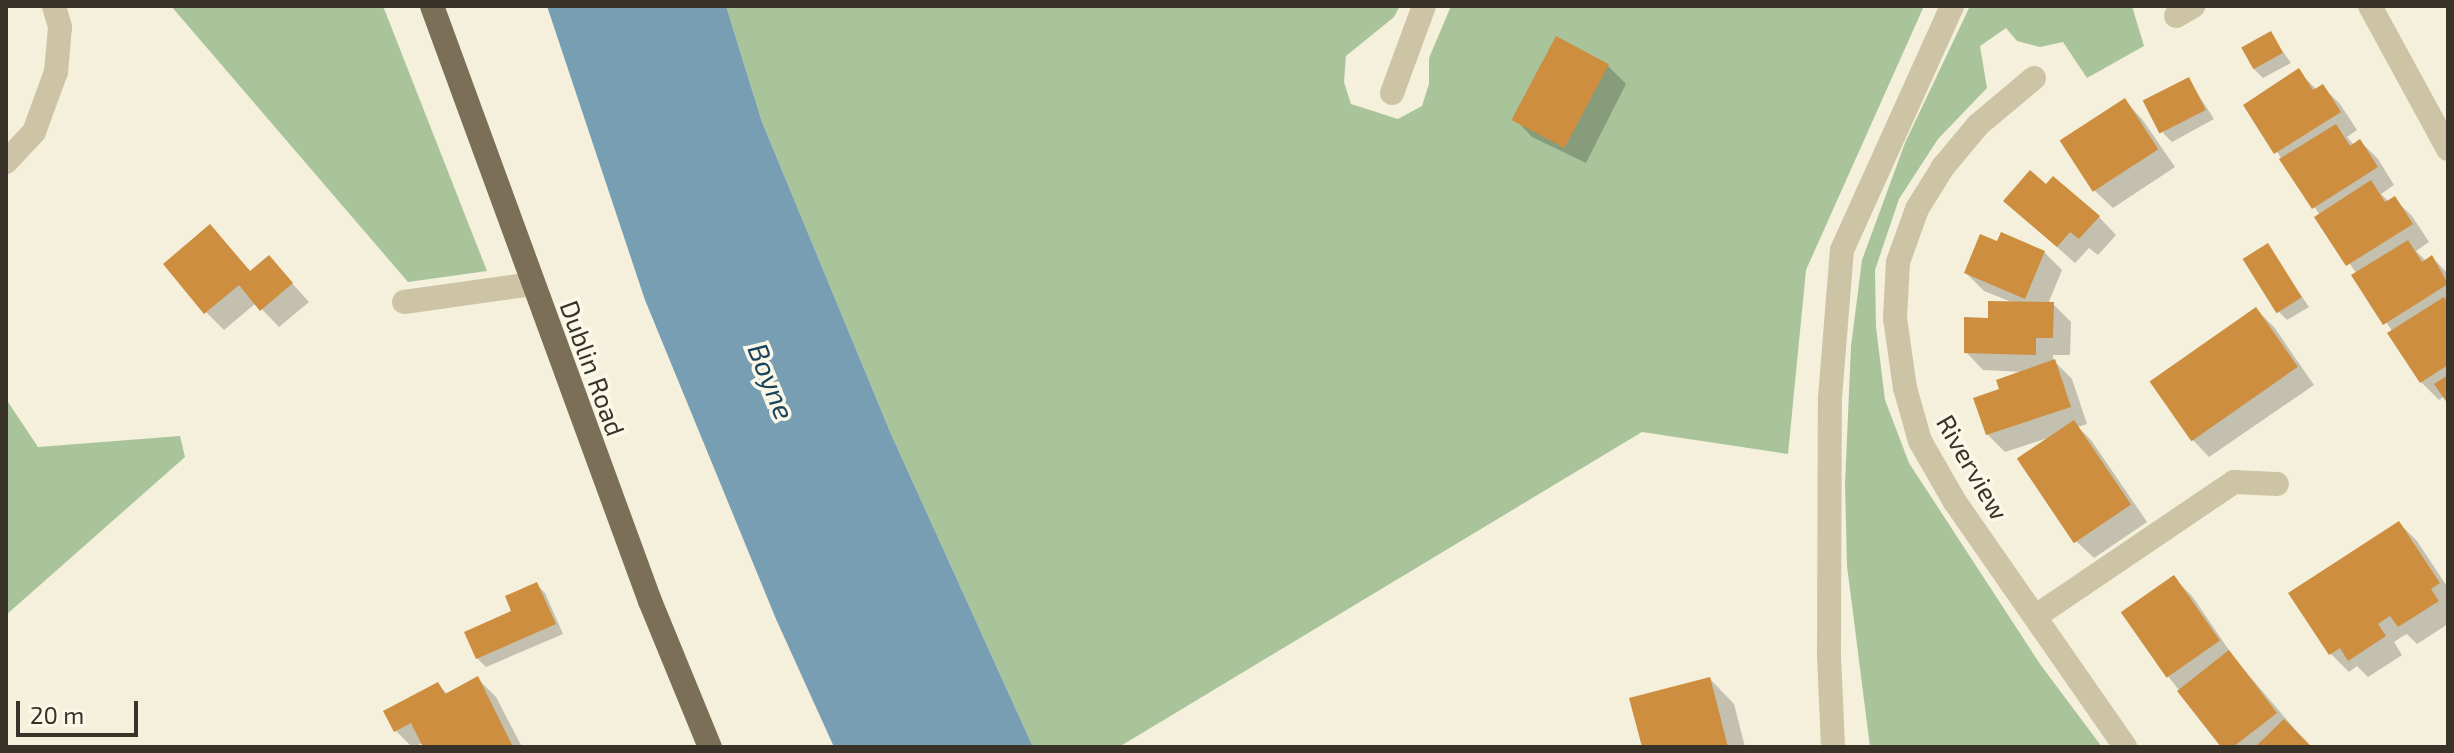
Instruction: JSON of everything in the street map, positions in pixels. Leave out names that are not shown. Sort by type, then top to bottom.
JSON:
[{"type":"main road","name":"Dublin Road","points":[[432,6],[650,601],[710,747]]},
{"type":"street","points":[[6,162],[34,132],[56,72],[60,27],[54,6]]},
{"type":"street","points":[[1392,93],[1424,6]]},
{"type":"street","points":[[1833,747],[1829,655],[1830,398],[1842,250],[1952,6]]},
{"type":"street","points":[[2370,6],[2448,149]]},
{"type":"street","name":"Riverview","points":[[2034,78],[1978,125],[1943,167],[1917,209],[1898,262],[1895,318],[1905,388],[1920,441],[1955,502],[2125,747]]},
{"type":"street","points":[[404,302],[532,284]]},
{"type":"street","points":[[2036,616],[2234,482],[2277,484]]},
{"type":"green space","points":[[171,6],[383,6],[487,271],[408,282]]},
{"type":"green space","points":[[726,6],[1400,6],[1394,17],[1346,56],[1344,82],[1351,104],[1398,119],[1422,106],[1429,84],[1429,58],[1451,6],[1924,6],[1806,270],[1788,454],[1642,432],[1119,747],[1033,747],[891,434],[762,122]]},
{"type":"green space","points":[[1970,6],[2132,6],[2144,46],[2087,78],[2063,42],[2040,47],[2017,41],[2006,28],[1980,46],[1987,88],[1938,139],[1899,199],[1875,270],[1876,327],[1885,400],[1909,463],[2040,664],[2102,747],[1870,747],[1847,566],[1845,484],[1851,346],[1862,260],[1905,143]]},
{"type":"green space","points":[[6,399],[38,447],[180,436],[185,457],[6,615]]},
{"type":"water","name":"Boyne","points":[[547,6],[726,6],[762,122],[891,434],[1033,747],[834,747],[776,619],[645,300]]},
{"type":"building","points":[[2271,31],[2283,53],[2253,69],[2241,47]]},
{"type":"building","points":[[1556,36],[1609,64],[1564,148],[1511,120]]},
{"type":"building","points":[[2299,68],[2313,90],[2323,84],[2341,112],[2274,154],[2243,105]]},
{"type":"building","points":[[2189,77],[2206,110],[2159,134],[2143,101]]},
{"type":"building","points":[[2125,98],[2158,149],[2093,192],[2060,140]]},
{"type":"building","points":[[2336,124],[2350,146],[2360,139],[2378,167],[2312,209],[2279,159]]},
{"type":"building","points":[[2030,170],[2046,184],[2053,176],[2100,216],[2079,239],[2070,232],[2057,247],[2003,201]]},
{"type":"building","points":[[2371,180],[2385,202],[2395,196],[2413,224],[2346,266],[2314,217]]},
{"type":"building","points":[[210,224],[250,271],[269,255],[293,283],[260,311],[239,285],[204,314],[163,264]]},
{"type":"building","points":[[2001,232],[2045,251],[2025,299],[1964,273],[1980,234],[1997,241]]},
{"type":"building","points":[[2408,240],[2422,262],[2432,255],[2448,284],[2383,325],[2351,275]]},
{"type":"building","points":[[2268,243],[2302,297],[2276,313],[2243,259]]},
{"type":"building","points":[[2444,297],[2448,304],[2448,365],[2420,383],[2387,333]]},
{"type":"building","points":[[1988,301],[2054,302],[2053,338],[2036,338],[2036,355],[1964,353],[1964,317],[1988,318]]},
{"type":"building","points":[[2256,307],[2298,367],[2191,441],[2150,382]]},
{"type":"building","points":[[2055,359],[2071,407],[1986,435],[1973,398],[1999,389],[1996,380]]},
{"type":"building","points":[[2448,375],[2448,404],[2434,384]]},
{"type":"building","points":[[2074,420],[2131,505],[2074,543],[2017,459]]},
{"type":"building","points":[[2399,521],[2440,583],[2431,589],[2439,601],[2398,627],[2390,616],[2385,619],[2378,624],[2386,636],[2348,661],[2340,648],[2329,655],[2288,593]]},
{"type":"building","points":[[2174,575],[2220,641],[2167,678],[2121,612]]},
{"type":"building","points":[[537,582],[556,624],[476,659],[464,632],[511,611],[505,596]]},
{"type":"building","points":[[2229,650],[2277,713],[2233,747],[2221,747],[2177,691]]},
{"type":"building","points":[[478,676],[513,747],[423,747],[411,723],[394,732],[383,711],[438,682],[445,694]]},
{"type":"building","points":[[1710,677],[1728,747],[1642,747],[1629,698]]},
{"type":"building","points":[[2284,719],[2312,747],[2255,747]]}]
